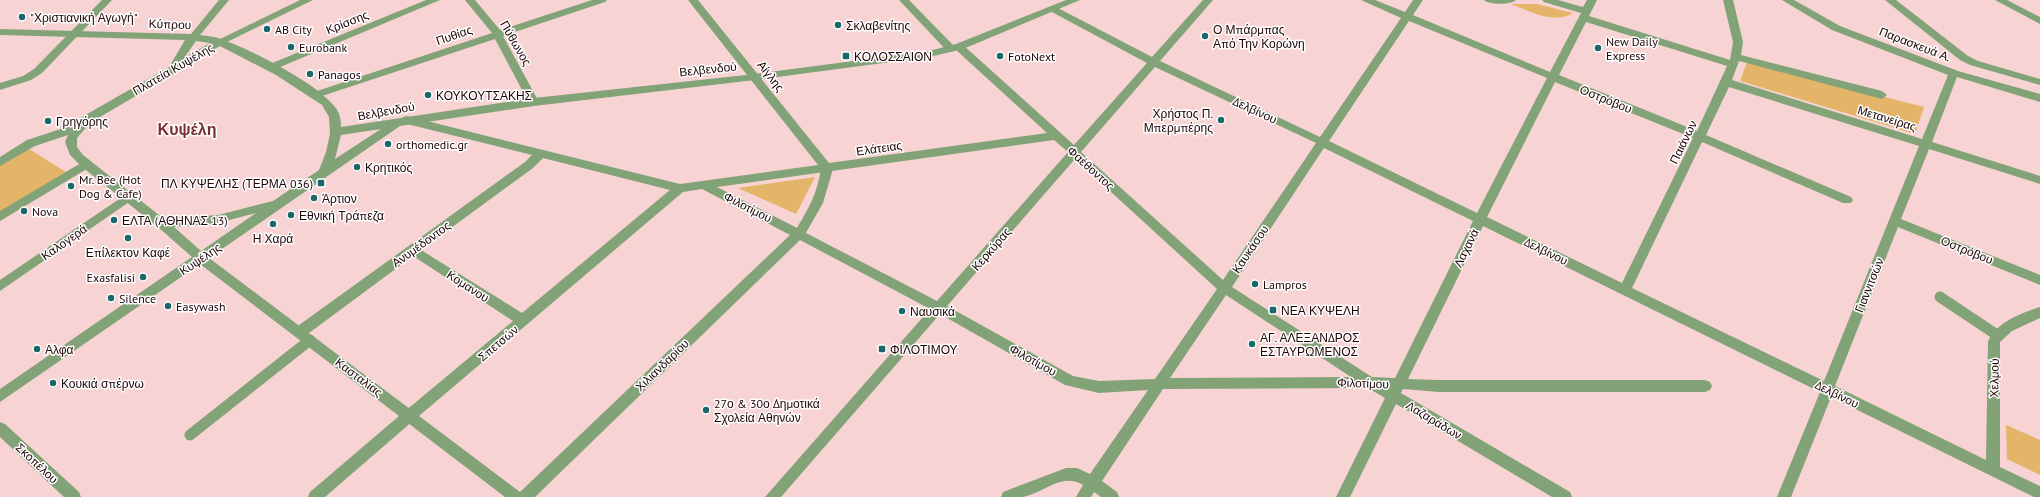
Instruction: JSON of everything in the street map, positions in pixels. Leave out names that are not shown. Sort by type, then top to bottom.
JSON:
[{"type":"street","points":[[0,87],[27,78],[38,71],[107,0]]},
{"type":"street","points":[[173,69],[192,37],[224,0]]},
{"type":"street","points":[[219,42],[308,0]]},
{"type":"street","name":"Κρίσσης","points":[[269,68],[435,0]]},
{"type":"street","name":"Πύθωνος","points":[[470,0],[497,35],[534,102]]},
{"type":"street","name":"Πυθίας","points":[[315,95],[602,0]]},
{"type":"street","name":"Αίγλης","points":[[693,0],[755,76],[827,169]]},
{"type":"street","name":"Φαέθοντος","points":[[904,0],[955,48],[1224,288]]},
{"type":"street","name":"Βελβενδού","points":[[335,132],[534,102],[929,54],[955,48],[1057,5],[1075,0]]},
{"type":"street","name":"Κερκύρας","points":[[772,497],[1208,0]]},
{"type":"street","name":"Οστρόβου","points":[[1366,0],[1700,137],[1847,200]]},
{"type":"street","name":"Καυκάσου","points":[[1083,497],[1418,0]]},
{"type":"street","points":[[1489,0],[1511,0]]},
{"type":"street","name":"Μετανείρας","points":[[1547,0],[1584,15],[1735,60],[1882,95]]},
{"type":"street","name":"Λαχανά","points":[[1343,497],[1480,219],[1592,0]]},
{"type":"street","name":"Παιάνων","points":[[1625,290],[1700,137],[1735,60],[1738,42],[1728,0]]},
{"type":"street","name":"Παρασκευά Α.","points":[[1787,0],[1836,28],[1954,73],[2040,98]]},
{"type":"street","points":[[1890,0],[1958,54],[1974,63],[2040,82]]},
{"type":"street","points":[[2000,0],[2040,21]]},
{"type":"street","name":"Δελβίνου","points":[[1057,5],[1154,62],[1322,142],[2040,493]]},
{"type":"street","name":"Κύπρου","points":[[0,32],[192,37],[219,42]]},
{"type":"street","name":"Πλατεία Κυψέλης","points":[[201,258],[162,224],[74,154],[70,148],[71,139],[79,127],[93,115],[219,42],[269,68],[315,95],[331,108],[334,115],[335,132],[326,168],[321,176]]},
{"type":"street","name":"Γιαννιτσών","points":[[1784,497],[1954,73]]},
{"type":"street","name":"Μετανείρας","points":[[1726,82],[2040,180]]},
{"type":"street","points":[[403,121],[541,153],[680,188],[706,186]]},
{"type":"street","name":"Κυψέλης","points":[[0,396],[321,176],[368,142],[403,121]]},
{"type":"street","points":[[0,162],[32,143],[79,127]]},
{"type":"street","name":"Ελάτειας","points":[[706,186],[1055,136]]},
{"type":"street","name":"Ανυμέδοντος","points":[[305,336],[412,250],[529,165],[541,153]]},
{"type":"street","points":[[0,217],[86,164]]},
{"type":"street","name":"Χιλιανδαρίου","points":[[525,497],[800,233],[810,222],[826,178],[827,169]]},
{"type":"street","name":"Φιλοτίμου","points":[[706,186],[800,233],[1070,381],[1099,387],[1160,384],[1370,382]]},
{"type":"street","name":"Σπετσών","points":[[315,497],[680,188]]},
{"type":"street","name":"Καλογερά","points":[[0,286],[128,197]]},
{"type":"street","points":[[162,224],[193,223],[218,219],[284,201]]},
{"type":"street","name":"Οστρόβου","points":[[1895,221],[2040,280]]},
{"type":"street","name":"Κομανου","points":[[412,250],[524,321]]},
{"type":"street","name":"Κασταλίας","points":[[201,258],[516,497]]},
{"type":"street","name":"Λαζαράδων","points":[[1224,288],[1370,382],[1395,390],[1564,497]]},
{"type":"street","points":[[1997,335],[2040,312]]},
{"type":"street","name":"Χελμού","points":[[1993,470],[1994,341],[1997,335]]},
{"type":"street","name":"Φιλοτίμου","points":[[1395,390],[1705,386]]},
{"type":"street","name":"Σκοπέλου","points":[[0,428],[74,497]]},
{"type":"street","points":[[1008,497],[1057,478],[1073,474],[1092,483],[1112,497]]},
{"type":"lane","points":[[1940,297],[1997,335]]},
{"type":"lane","points":[[190,434],[305,336]]},
{"type":"shaded area","points":[[1511,4],[1537,4],[1573,13],[1558,18],[1542,16]]},
{"type":"shaded area","points":[[1747,62],[1924,107],[1915,134],[1740,81]]},
{"type":"shaded area","points":[[29,149],[66,172],[0,212],[0,165]]},
{"type":"shaded area","points":[[815,177],[796,214],[738,188]]},
{"type":"shaded area","points":[[2006,425],[2040,440],[2040,475],[2007,459]]},
{"type":"place","name":"\"Χριστιανική Αγωγή\"","points":[[22,17]]},
{"type":"place","name":"Σκλαβενίτης","points":[[838,25]]},
{"type":"place","name":"AB City","points":[[267,29]]},
{"type":"place","name":"Ο Μπάρμπας Από Την Κορώνη","points":[[1205,36]]},
{"type":"place","name":"Eurobank","points":[[291,47]]},
{"type":"place","name":"New Daily Express","points":[[1598,48]]},
{"type":"place","name":"ΚΟΛΟΣΣΑΙΟΝ","points":[[846,56]]},
{"type":"place","name":"FotoNext","points":[[1000,56]]},
{"type":"place","name":"Panagos","points":[[310,74]]},
{"type":"place","name":"ΚΟΥΚΟΥΤΣΑΚΗΣ","points":[[428,95]]},
{"type":"place","name":"Χρήστος Π. Μπερμπέρης","points":[[1221,120]]},
{"type":"place","name":"Γρηγόρης","points":[[48,121]]},
{"type":"place","name":"orthomedic.gr","points":[[388,144]]},
{"type":"place","name":"Κρητικός","points":[[357,167]]},
{"type":"place","name":"ΠΛ ΚΥΨΕΛΗΣ (ΤΕΡΜΑ 036)","points":[[321,183]]},
{"type":"place","name":"Mr. Bee (Hot Dog & Cafe)","points":[[71,186]]},
{"type":"place","name":"Άρτιον","points":[[314,198]]},
{"type":"place","name":"Nova","points":[[24,211]]},
{"type":"place","name":"Εθνική Τράπεζα","points":[[291,215]]},
{"type":"place","name":"ΕΛΤΑ (ΑΘΗΝΑΣ 13)","points":[[114,220]]},
{"type":"place","name":"Η Χαρά","points":[[273,224]]},
{"type":"place","name":"Επίλεκτον Καφέ","points":[[128,238]]},
{"type":"place","name":"Exasfalisi","points":[[143,277]]},
{"type":"place","name":"Lampros","points":[[1255,284]]},
{"type":"place","name":"Silence","points":[[111,298]]},
{"type":"place","name":"Easywash","points":[[168,306]]},
{"type":"place","name":"ΝΕΑ ΚΥΨΕΛΗ","points":[[1273,310]]},
{"type":"place","name":"Ναυσικά","points":[[902,311]]},
{"type":"place","name":"ΑΓ. ΑΛΕΞΑΝΔΡΟΣ ΕΣΤΑΥΡΩΜΕΝΟΣ","points":[[1252,344]]},
{"type":"place","name":"Αλφα","points":[[37,349]]},
{"type":"place","name":"ΦΙΛΟΤΙΜΟΥ","points":[[882,349]]},
{"type":"place","name":"Κουκιά σπέρνω","points":[[53,383]]},
{"type":"place","name":"27ο & 30ο Δημοτικά Σχολεία Αθηνών","points":[[706,410]]},
{"type":"district","name":"Κυψέλη","points":[[187,129]]}]
